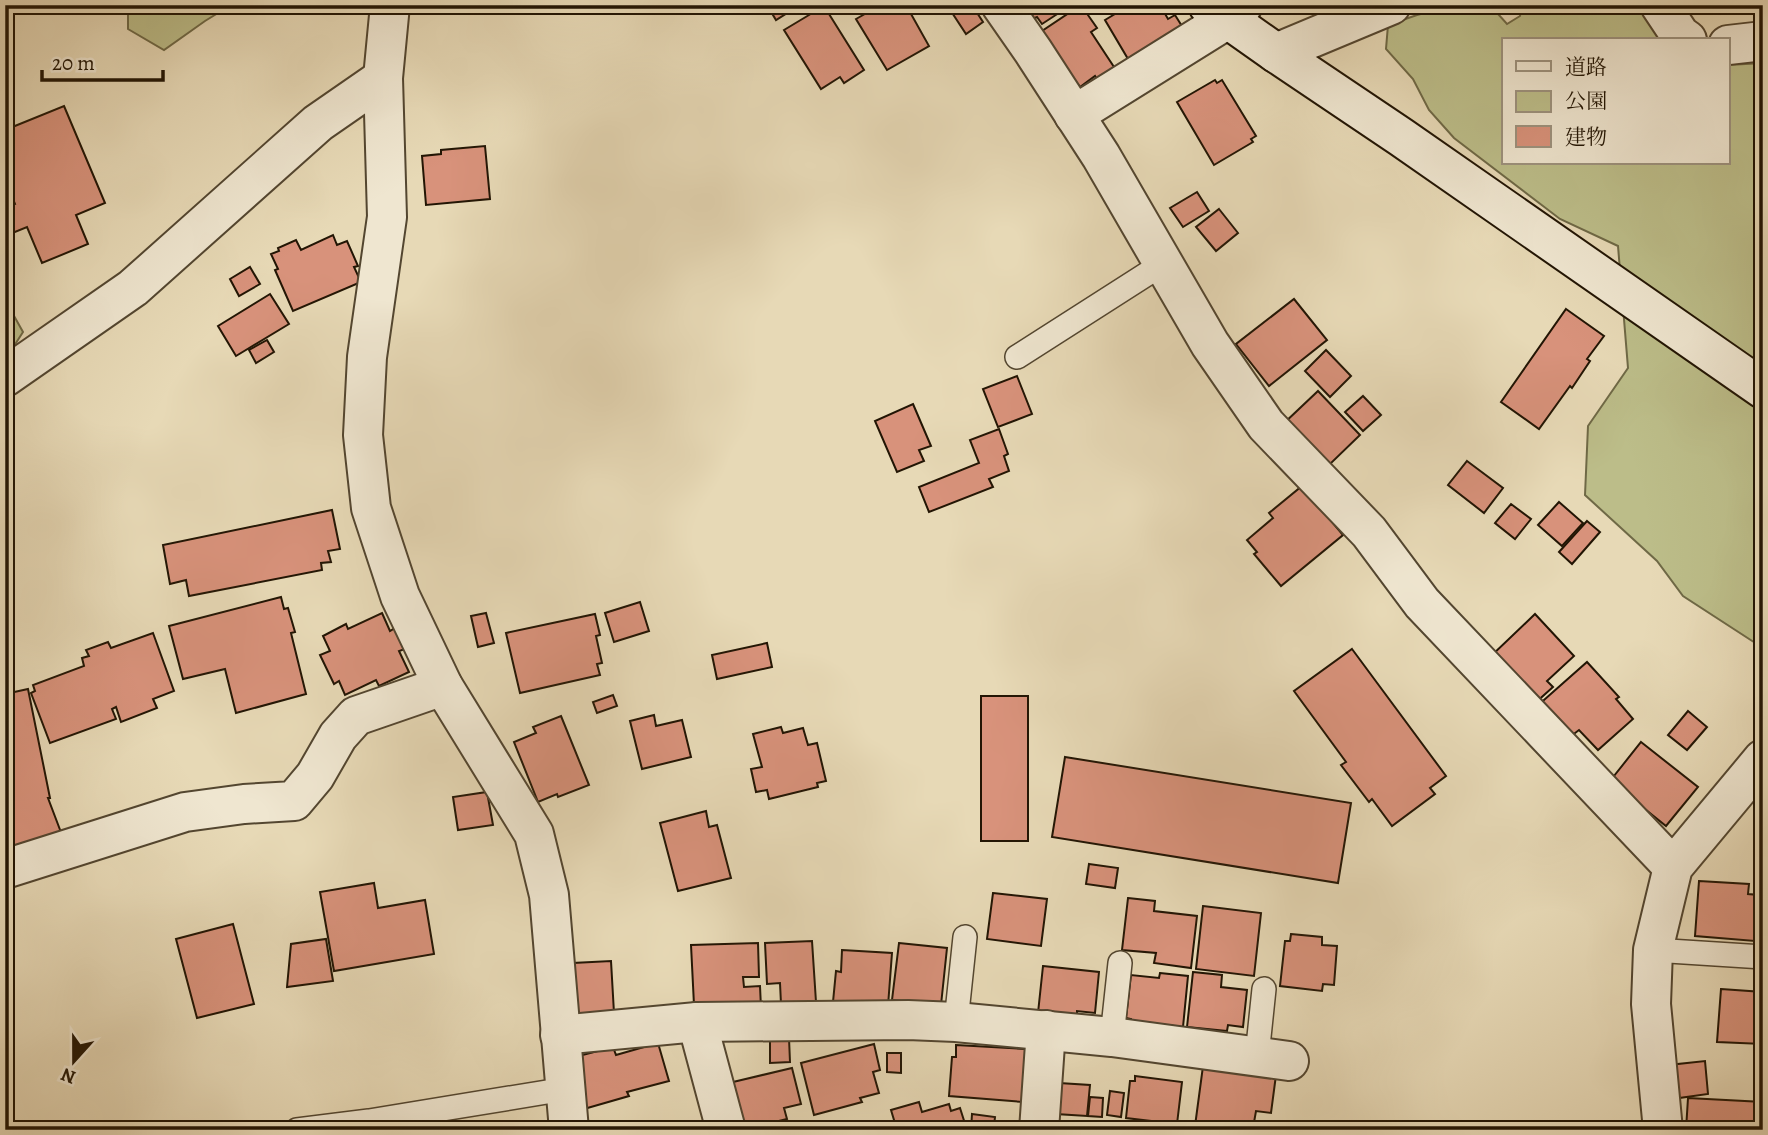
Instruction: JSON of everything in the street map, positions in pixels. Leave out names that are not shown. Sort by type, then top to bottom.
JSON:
[{"type":"street","points":[[390,5],[383,78],[387,217],[367,357],[363,435],[371,508],[400,596],[443,686],[534,834],[549,895],[569,1130]]},
{"type":"street","points":[[1001,5],[1101,156],[1210,344],[1266,425],[1369,532],[1422,603],[1673,867]]},
{"type":"street","points":[[1276,53],[1391,5]]},
{"type":"street","points":[[1660,5],[1684,38]]},
{"type":"street","points":[[1074,115],[1226,10],[1276,53],[1763,389]]},
{"type":"street","points":[[1730,45],[1763,41]]},
{"type":"street","points":[[5,377],[133,288],[318,123],[383,78]]},
{"type":"street","points":[[5,869],[185,812],[294,801],[315,776],[338,736],[356,716],[443,686]]},
{"type":"street","points":[[1663,1130],[1651,1004],[1653,950],[1673,867],[1763,759]]},
{"type":"street","points":[[560,1035],[697,1022],[908,1020],[1112,1037],[1273,1059]]},
{"type":"street","points":[[697,1022],[726,1130]]},
{"type":"street","points":[[1039,1130],[1046,1030]]},
{"type":"lane","points":[[1017,357],[1164,263]]},
{"type":"lane","points":[[956,1022],[965,937]]},
{"type":"lane","points":[[1653,950],[1763,957]]},
{"type":"lane","points":[[1112,1037],[1120,963]]},
{"type":"lane","points":[[1264,989],[1273,1059]]},
{"type":"lane","points":[[297,1130],[565,1089]]},
{"type":"green space","points":[[128,5],[231,5],[164,50],[128,29]]},
{"type":"green space","points":[[1454,5],[1490,5],[1507,24],[1520,16],[1522,5],[1639,5],[1649,13],[1663,38],[1502,38],[1502,164],[1730,164],[1730,65],[1763,63],[1763,648],[1683,596],[1657,561],[1585,495],[1588,426],[1628,368],[1618,246],[1560,219],[1454,138],[1429,110],[1413,79],[1386,49],[1388,25]]},
{"type":"green space","points":[[5,312],[13,314],[23,332],[5,360]]},
{"type":"building","points":[[767,5],[800,5],[776,20]]},
{"type":"building","points":[[881,5],[897,5],[898,8],[906,5],[929,46],[887,70],[856,19]]},
{"type":"building","points":[[947,5],[972,5],[983,22],[966,34]]},
{"type":"building","points":[[1020,5],[1071,5],[1042,24],[1037,17],[1030,20]]},
{"type":"building","points":[[1081,5],[1097,28],[1091,32],[1114,67],[1080,87],[1039,33]]},
{"type":"building","points":[[1130,5],[1136,5],[1139,11],[1149,5],[1160,5],[1168,19],[1175,15],[1185,31],[1131,64],[1105,20]]},
{"type":"building","points":[[1319,5],[1340,5],[1324,15]]},
{"type":"building","points":[[824,6],[864,70],[844,83],[840,77],[821,89],[784,30]]},
{"type":"building","points":[[1215,80],[1217,83],[1222,80],[1256,136],[1251,139],[1253,142],[1214,165],[1177,102]]},
{"type":"building","points":[[64,106],[105,203],[76,215],[88,244],[42,263],[27,227],[5,236],[5,208],[15,204],[5,179],[5,130]]},
{"type":"building","points":[[485,146],[490,199],[426,205],[422,156],[441,154],[441,150]]},
{"type":"building","points":[[1197,192],[1209,211],[1183,227],[1170,208]]},
{"type":"building","points":[[1219,209],[1238,233],[1216,251],[1196,227]]},
{"type":"building","points":[[333,235],[337,245],[347,241],[358,266],[354,267],[361,282],[293,311],[271,254],[296,240],[301,250]]},
{"type":"building","points":[[250,267],[260,284],[239,296],[230,279]]},
{"type":"building","points":[[270,294],[289,324],[236,356],[218,326]]},
{"type":"building","points":[[1294,299],[1327,340],[1269,386],[1236,344]]},
{"type":"building","points":[[1566,309],[1604,336],[1587,359],[1590,361],[1572,388],[1570,386],[1539,429],[1501,402]]},
{"type":"building","points":[[267,340],[274,352],[256,363],[249,350]]},
{"type":"building","points":[[1326,350],[1351,376],[1330,397],[1305,371]]},
{"type":"building","points":[[1017,376],[1032,414],[998,427],[983,389]]},
{"type":"building","points":[[1318,391],[1360,435],[1328,466],[1281,426]]},
{"type":"building","points":[[1363,396],[1381,415],[1363,431],[1345,412]]},
{"type":"building","points":[[913,404],[931,446],[919,450],[924,461],[897,472],[875,421]]},
{"type":"building","points":[[999,429],[1008,454],[1004,456],[1009,471],[989,479],[993,487],[929,512],[919,487],[979,463],[970,440]]},
{"type":"building","points":[[1467,461],[1503,488],[1484,513],[1448,485]]},
{"type":"building","points":[[1302,486],[1343,535],[1281,586],[1254,554],[1257,552],[1247,540],[1273,518],[1269,513]]},
{"type":"building","points":[[1559,502],[1583,523],[1562,546],[1538,525]]},
{"type":"building","points":[[1511,504],[1531,519],[1515,539],[1495,523]]},
{"type":"building","points":[[332,510],[340,549],[328,551],[331,562],[321,563],[322,570],[189,596],[186,580],[170,584],[163,545]]},
{"type":"building","points":[[1587,521],[1600,532],[1572,564],[1559,552]]},
{"type":"building","points":[[281,597],[284,609],[288,608],[295,632],[291,633],[306,694],[236,713],[225,669],[183,679],[169,626]]},
{"type":"building","points":[[640,602],[649,631],[614,642],[605,613]]},
{"type":"building","points":[[382,613],[390,631],[395,628],[405,649],[399,651],[409,672],[379,686],[376,680],[345,695],[339,681],[334,684],[320,655],[330,651],[323,636],[346,624],[348,629]]},
{"type":"building","points":[[486,613],[494,643],[478,647],[471,616]]},
{"type":"building","points":[[595,614],[600,635],[596,636],[602,663],[597,664],[600,675],[520,693],[506,633]]},
{"type":"building","points":[[1535,614],[1574,656],[1547,681],[1553,687],[1534,704],[1490,657]]},
{"type":"building","points":[[153,633],[174,691],[153,699],[157,708],[121,722],[116,707],[112,709],[116,719],[50,743],[31,693],[35,691],[33,685],[84,666],[82,658],[89,656],[86,650],[108,642],[111,648]]},
{"type":"building","points":[[767,643],[772,667],[717,679],[712,655]]},
{"type":"building","points":[[1352,649],[1446,776],[1430,788],[1435,794],[1392,826],[1372,799],[1369,802],[1341,765],[1346,762],[1294,691]]},
{"type":"building","points":[[1587,662],[1619,697],[1616,699],[1633,719],[1598,750],[1579,730],[1566,740],[1536,707]]},
{"type":"building","points":[[28,689],[48,798],[62,835],[5,851],[5,694]]},
{"type":"building","points":[[613,695],[617,706],[597,713],[593,702]]},
{"type":"building","points":[[981,696],[1028,696],[1028,841],[981,841]]},
{"type":"building","points":[[1688,711],[1707,727],[1687,750],[1668,735]]},
{"type":"building","points":[[654,715],[656,726],[682,720],[691,757],[642,769],[630,721]]},
{"type":"building","points":[[561,716],[589,785],[538,802],[514,742],[536,733],[533,727]]},
{"type":"building","points":[[781,727],[783,733],[803,728],[808,745],[817,743],[826,781],[817,783],[818,787],[769,799],[767,790],[756,792],[751,769],[762,767],[753,734]]},
{"type":"building","points":[[1641,742],[1698,787],[1666,826],[1610,781]]},
{"type":"building","points":[[1065,757],[1351,803],[1338,883],[1052,837]]},
{"type":"building","points":[[487,792],[493,825],[458,830],[453,797]]},
{"type":"building","points":[[706,811],[709,827],[717,825],[731,878],[678,891],[660,823]]},
{"type":"building","points":[[1089,864],[1118,868],[1115,888],[1086,884]]},
{"type":"building","points":[[1699,881],[1749,884],[1748,894],[1759,895],[1755,941],[1695,936]]},
{"type":"building","points":[[374,883],[378,908],[425,900],[434,954],[334,971],[320,892]]},
{"type":"building","points":[[993,893],[1047,899],[1041,946],[987,939]]},
{"type":"building","points":[[1128,898],[1155,901],[1154,911],[1197,916],[1191,968],[1154,963],[1156,953],[1122,950]]},
{"type":"building","points":[[1203,906],[1261,913],[1254,976],[1196,969]]},
{"type":"building","points":[[233,924],[254,1004],[197,1018],[176,939]]},
{"type":"building","points":[[1291,934],[1322,937],[1322,945],[1337,946],[1334,985],[1323,984],[1322,991],[1280,986],[1285,941],[1290,941]]},
{"type":"building","points":[[326,939],[333,981],[287,987],[291,944]]},
{"type":"building","points":[[812,941],[816,1002],[781,1004],[780,983],[767,984],[765,943]]},
{"type":"building","points":[[758,943],[759,977],[743,977],[744,987],[760,986],[761,1008],[694,1005],[691,945]]},
{"type":"building","points":[[899,943],[947,948],[941,1005],[892,1000]]},
{"type":"building","points":[[842,950],[892,953],[888,1006],[833,1002],[836,971],[841,972]]},
{"type":"building","points":[[611,961],[614,1013],[575,1015],[573,963]]},
{"type":"building","points":[[1043,966],[1099,972],[1095,1013],[1077,1011],[1077,1017],[1038,1013]]},
{"type":"building","points":[[1193,972],[1222,975],[1221,987],[1247,990],[1243,1027],[1228,1025],[1227,1031],[1187,1027]]},
{"type":"building","points":[[1160,973],[1188,976],[1183,1027],[1131,1024],[1131,1019],[1126,1018],[1131,975],[1159,978]]},
{"type":"building","points":[[1721,989],[1763,992],[1763,1044],[1717,1042]]},
{"type":"building","points":[[770,1038],[789,1038],[790,1062],[770,1063]]},
{"type":"building","points":[[658,1043],[669,1081],[627,1092],[629,1096],[584,1109],[571,1058],[613,1047],[616,1055]]},
{"type":"building","points":[[874,1044],[880,1070],[873,1072],[879,1093],[860,1098],[862,1102],[814,1115],[801,1063]]},
{"type":"building","points":[[956,1045],[1026,1049],[1023,1102],[949,1096],[952,1057],[956,1057]]},
{"type":"building","points":[[887,1053],[901,1053],[901,1073],[887,1072]]},
{"type":"building","points":[[1705,1061],[1708,1094],[1672,1099],[1669,1065]]},
{"type":"building","points":[[1203,1066],[1276,1075],[1271,1113],[1256,1111],[1253,1128],[1241,1126],[1240,1130],[1226,1130],[1195,1126]]},
{"type":"building","points":[[792,1068],[801,1104],[784,1108],[787,1119],[745,1129],[733,1082]]},
{"type":"building","points":[[1135,1076],[1182,1082],[1177,1124],[1126,1118],[1130,1081],[1135,1081]]},
{"type":"building","points":[[1059,1083],[1090,1085],[1087,1116],[1056,1114]]},
{"type":"building","points":[[1110,1091],[1124,1093],[1121,1117],[1107,1115]]},
{"type":"building","points":[[1090,1097],[1103,1098],[1102,1117],[1088,1116]]},
{"type":"building","points":[[1688,1098],[1763,1102],[1763,1130],[1686,1130]]},
{"type":"building","points":[[919,1102],[922,1112],[949,1104],[951,1111],[960,1108],[967,1130],[897,1130],[891,1110]]},
{"type":"building","points":[[972,1114],[995,1117],[994,1126],[1027,1130],[971,1130]]}]
